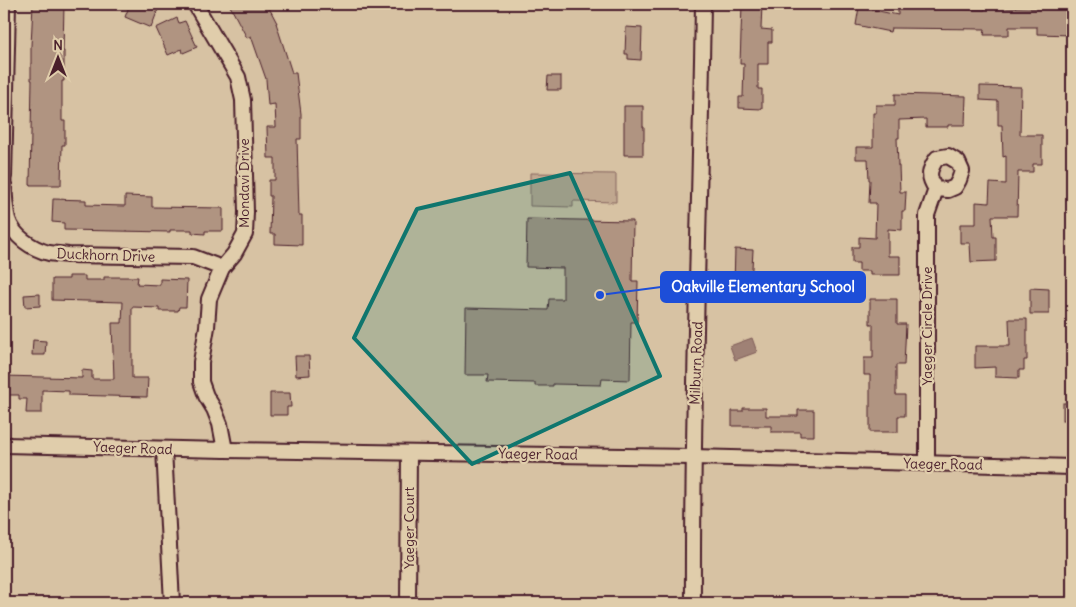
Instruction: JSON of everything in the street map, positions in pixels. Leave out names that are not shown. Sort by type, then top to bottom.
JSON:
[{"type":"street","points":[[4,177],[8,4]]},
{"type":"street","name":"Mondavi Drive","points":[[195,4],[238,78],[243,100],[246,212],[244,234],[234,254],[222,268],[216,281],[210,299],[201,362],[201,382],[220,424],[225,450]]},
{"type":"street","name":"Milburn Road","points":[[693,603],[693,457],[703,4]]},
{"type":"street","name":"Duckhorn Drive","points":[[4,184],[8,221],[16,234],[32,247],[50,253],[68,255],[193,256],[222,268]]},
{"type":"street","name":"Yaeger Circle Drive","points":[[927,464],[927,215],[936,189]]},
{"type":"street","name":"Yaeger Road","points":[[4,445],[693,457],[1072,467]]},
{"type":"street","points":[[164,449],[172,603]]},
{"type":"street","name":"Yaeger Court","points":[[408,603],[409,453]]},
{"type":"highlighted area","points":[[570,173],[660,376],[472,464],[354,338],[417,209]]},
{"type":"shaded area","points":[[530,173],[616,174],[616,202],[573,201],[573,207],[530,206]]},
{"type":"shaded area","points":[[752,338],[757,352],[735,360],[730,346]]},
{"type":"building","points":[[33,4],[64,4],[62,121],[65,121],[65,145],[62,145],[61,185],[30,185]]},
{"type":"building","points":[[130,4],[160,4],[151,28],[125,17]]},
{"type":"building","points":[[229,4],[267,4],[277,23],[292,73],[296,73],[301,114],[301,139],[297,139],[299,215],[302,215],[302,245],[275,244],[275,234],[270,234],[271,196],[269,196],[269,180],[275,180],[275,158],[268,158],[267,127],[276,127],[275,104],[268,105],[266,79],[251,36],[247,38]]},
{"type":"building","points":[[742,4],[762,4],[761,29],[772,30],[772,42],[768,42],[768,64],[758,64],[758,89],[762,89],[762,109],[739,108],[739,97],[743,97],[744,64],[740,64]]},
{"type":"building","points":[[859,7],[898,15],[898,8],[985,10],[985,7],[1066,9],[1066,12],[1072,12],[1072,35],[1037,34],[1037,27],[1009,27],[1009,35],[984,35],[985,29],[891,28],[890,32],[856,25]]},
{"type":"building","points":[[177,18],[179,23],[185,21],[197,47],[183,53],[182,49],[168,55],[156,28]]},
{"type":"building","points":[[626,27],[642,28],[641,60],[628,59],[628,54],[625,54]]},
{"type":"building","points":[[548,76],[561,76],[561,90],[547,90]]},
{"type":"building","points":[[980,86],[1021,87],[1020,135],[1042,135],[1042,164],[1033,164],[1033,172],[1018,172],[1017,216],[992,216],[993,237],[996,237],[996,261],[971,262],[970,243],[960,243],[960,224],[976,224],[976,202],[989,203],[990,183],[1006,184],[1006,156],[1003,157],[1002,125],[998,125],[998,101],[980,100]]},
{"type":"building","points":[[895,94],[966,96],[965,125],[926,127],[926,119],[899,120],[899,138],[897,138],[898,166],[900,192],[906,192],[905,211],[902,211],[902,230],[888,229],[888,256],[900,256],[900,275],[870,275],[870,271],[859,271],[859,263],[852,263],[852,247],[859,247],[859,237],[875,238],[876,203],[869,203],[870,180],[868,159],[856,159],[856,147],[873,147],[873,113],[876,113],[876,105],[895,105]]},
{"type":"building","points":[[624,106],[643,106],[643,155],[624,155]]},
{"type":"building","points":[[125,196],[152,197],[152,207],[223,208],[223,231],[205,231],[205,234],[192,233],[192,230],[170,230],[170,232],[64,230],[64,223],[52,222],[53,199],[86,200],[86,205],[125,206]]},
{"type":"building","points":[[527,219],[633,221],[632,281],[638,281],[637,322],[631,322],[630,380],[602,379],[601,385],[553,384],[553,386],[535,386],[535,383],[487,382],[488,375],[465,375],[466,308],[548,310],[549,299],[563,299],[563,268],[526,267]]},
{"type":"building","points":[[735,249],[753,250],[751,286],[734,285]]},
{"type":"building","points":[[69,276],[85,276],[85,280],[104,280],[104,277],[138,277],[137,284],[160,285],[160,279],[187,280],[186,307],[179,307],[178,311],[159,311],[159,308],[132,307],[132,378],[148,378],[147,397],[69,395],[69,391],[42,390],[42,413],[26,413],[27,399],[19,399],[19,395],[4,395],[4,376],[82,378],[82,370],[92,371],[92,379],[114,379],[112,323],[122,323],[123,302],[52,300],[52,279],[69,279]]},
{"type":"building","points":[[1030,288],[1049,289],[1049,314],[1030,314]]},
{"type":"building","points":[[40,294],[40,306],[25,307],[24,295]]},
{"type":"building","points":[[870,299],[897,299],[897,324],[906,324],[904,365],[896,365],[896,395],[905,395],[905,416],[898,416],[898,432],[870,432],[870,375],[864,375],[864,358],[873,358],[873,324],[870,324]]},
{"type":"building","points":[[1009,319],[1027,319],[1027,360],[1024,360],[1024,370],[1019,370],[1019,378],[995,377],[995,367],[975,368],[975,346],[1010,346]]},
{"type":"building","points":[[33,340],[46,341],[45,355],[32,355]]},
{"type":"building","points":[[295,356],[309,356],[310,375],[296,376]]},
{"type":"building","points":[[270,393],[290,393],[291,407],[287,407],[287,415],[270,415]]},
{"type":"building","points":[[1063,403],[1072,403],[1072,420],[1063,420]]},
{"type":"building","points":[[743,408],[766,408],[766,416],[798,416],[798,410],[814,410],[814,436],[800,436],[800,432],[771,432],[771,426],[732,426],[732,411],[743,411]]},
{"type":"place","name":"Oakville Elementary School","points":[[600,295]]}]
